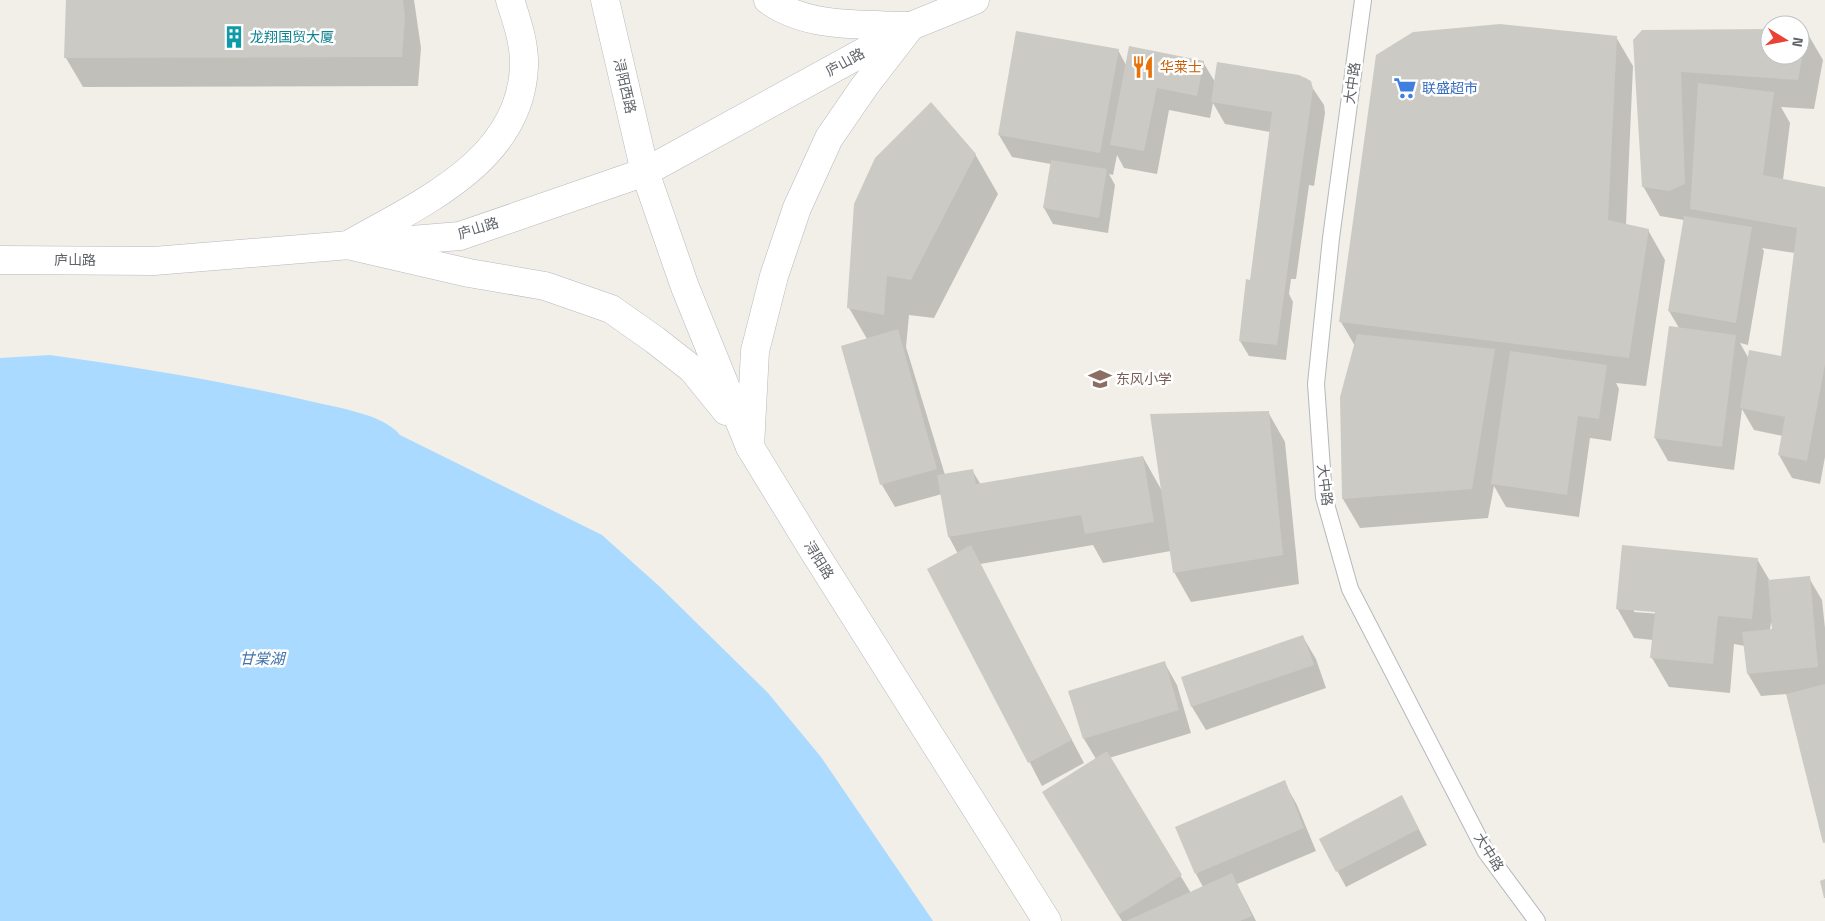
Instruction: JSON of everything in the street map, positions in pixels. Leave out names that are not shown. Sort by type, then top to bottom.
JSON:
[{"type":"main road","points":[[348,245],[440,192],[464,175],[486,155],[505,128],[518,99],[524,66],[519,27],[510,0]]},
{"type":"main road","name":"浔阳西路","points":[[604,0],[644,172]]},
{"type":"main road","points":[[768,0],[779,8],[804,17],[838,23],[911,26]]},
{"type":"main road","name":"庐山路","points":[[0,260],[154,260],[460,236],[644,172],[911,26],[976,0]]},
{"type":"main road","points":[[750,447],[755,351],[774,276],[796,208],[829,138],[864,87],[911,26]]},
{"type":"main road","name":"浔阳路","points":[[644,172],[685,287],[750,447],[1047,921]]},
{"type":"main road","points":[[348,245],[469,273],[545,286],[611,309],[656,340],[692,369],[717,398],[750,447]]},
{"type":"street","name":"大中路","points":[[1363,0],[1331,238],[1316,384],[1324,497],[1350,589],[1486,852],[1537,921]]},
{"type":"water","name":"甘棠湖","points":[[50,355],[242,387],[342,408],[370,416],[392,427],[400,435],[602,535],[659,586],[768,693],[821,757],[933,921],[0,921],[0,358]]},
{"type":"building","name":"龙翔国贸大厦","points":[[66,0],[403,0],[405,17],[402,57],[64,58]]},
{"type":"building","points":[[1500,24],[1617,36],[1608,220],[1649,229],[1629,358],[1339,322],[1376,55],[1413,32]]},
{"type":"building","points":[[1760,29],[1760,65],[1801,65],[1798,80],[1681,72],[1685,184],[1669,191],[1642,187],[1633,40],[1642,30]]},
{"type":"building","points":[[1016,31],[1119,49],[1100,153],[998,135]]},
{"type":"building","points":[[1129,46],[1204,61],[1197,96],[1157,88],[1144,151],[1110,145]]},
{"type":"building","points":[[1217,62],[1299,75],[1311,81],[1313,89],[1277,345],[1239,341],[1246,279],[1250,280],[1272,112],[1211,102]]},
{"type":"building","points":[[1698,83],[1774,92],[1763,175],[1825,187],[1825,364],[1807,461],[1778,455],[1785,417],[1740,408],[1749,350],[1781,356],[1797,228],[1690,209]]},
{"type":"building","points":[[931,102],[976,154],[911,280],[887,276],[884,315],[847,308],[854,204],[875,158]]},
{"type":"building","points":[[1051,160],[1107,169],[1099,218],[1043,208]]},
{"type":"building","points":[[1684,216],[1752,227],[1736,323],[1668,311]]},
{"type":"building","points":[[1669,326],[1736,335],[1722,447],[1654,438]]},
{"type":"building","points":[[898,329],[937,469],[880,485],[841,346]]},
{"type":"building","points":[[1357,334],[1495,349],[1472,489],[1342,499],[1340,397]]},
{"type":"building","points":[[1510,351],[1607,365],[1599,419],[1578,416],[1567,495],[1491,484]]},
{"type":"building","points":[[1269,411],[1283,555],[1173,573],[1150,414]]},
{"type":"building","points":[[1143,456],[1154,522],[1085,534],[1081,515],[948,537],[937,475],[973,469],[976,484]]},
{"type":"building","points":[[971,545],[1072,740],[1028,763],[927,569]]},
{"type":"building","points":[[1622,545],[1758,558],[1752,619],[1718,616],[1713,664],[1650,658],[1655,612],[1616,609]]},
{"type":"building","points":[[1810,576],[1818,667],[1747,674],[1742,632],[1772,629],[1768,580]]},
{"type":"building","points":[[1303,635],[1314,665],[1191,707],[1181,677]]},
{"type":"building","points":[[1165,661],[1179,710],[1083,739],[1068,691]]},
{"type":"building","points":[[1825,684],[1825,842],[1823,843],[1786,694]]},
{"type":"building","points":[[1107,751],[1182,875],[1118,915],[1042,792]]},
{"type":"building","points":[[1285,780],[1304,828],[1195,874],[1175,827]]},
{"type":"building","points":[[1402,795],[1419,829],[1336,872],[1319,839]]},
{"type":"building","points":[[1232,873],[1252,916],[1240,921],[1126,921]]},
{"type":"building","points":[[1825,879],[1825,898],[1824,898],[1820,881]]},
{"type":"place","name":"龙翔国贸大厦","points":[[234,37]]},
{"type":"place","name":"华莱士","points":[[1143,67]]},
{"type":"place","name":"联盛超市","points":[[1405,88]]},
{"type":"place","name":"东风小学","points":[[1100,379]]}]
